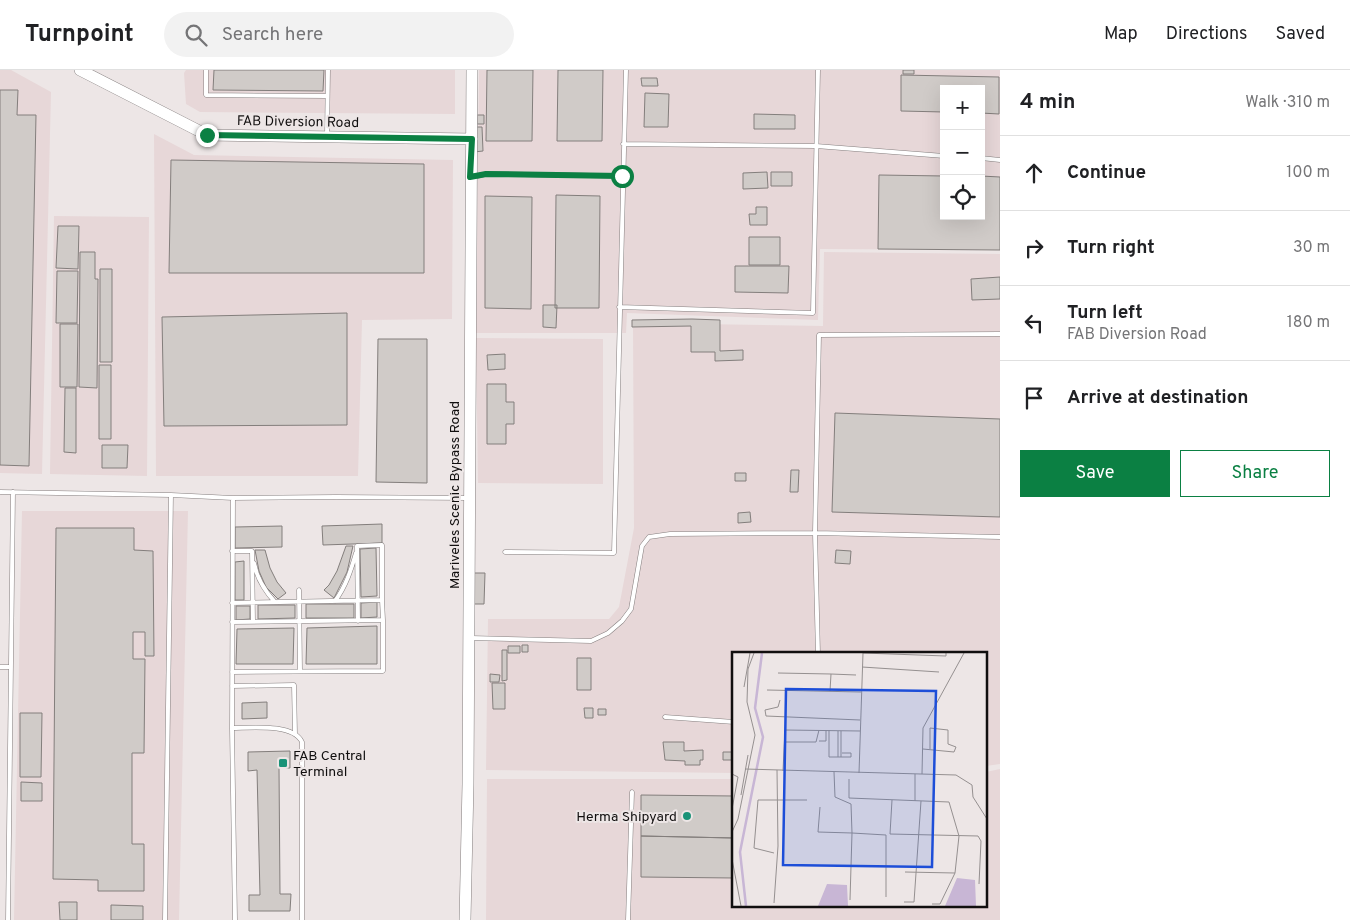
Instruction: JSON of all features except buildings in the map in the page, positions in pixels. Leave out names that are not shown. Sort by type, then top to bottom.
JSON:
[{"type":"main road","name":"FAB Diversion Road","points":[[80,70],[207,135],[472,139]]},
{"type":"main road","name":"Mariveles Scenic Bypass Road","points":[[465,920],[469,638],[472,70]]},
{"type":"lane","points":[[206,70],[206,96],[328,96]]},
{"type":"lane","points":[[327,137],[328,70]]},
{"type":"lane","points":[[505,552],[614,553],[626,70]]},
{"type":"lane","points":[[620,307],[813,313],[818,70]]},
{"type":"lane","points":[[623,144],[816,146],[940,156]]},
{"type":"lane","points":[[985,158],[1000,160]]},
{"type":"lane","points":[[470,177],[486,174],[622,176]]},
{"type":"lane","points":[[818,652],[815,533],[819,336],[1000,334]]},
{"type":"lane","points":[[0,492],[233,498],[336,496],[469,498]]},
{"type":"lane","points":[[8,920],[13,492]]},
{"type":"lane","points":[[165,920],[171,495]]},
{"type":"lane","points":[[233,498],[232,728],[236,920]]},
{"type":"lane","points":[[469,638],[592,640],[608,633],[622,621],[631,609],[642,546],[650,537],[670,534],[815,533],[1000,537]]},
{"type":"lane","points":[[232,672],[383,671],[382,545],[357,546]]},
{"type":"lane","points":[[357,546],[358,620]]},
{"type":"lane","points":[[336,601],[350,573],[357,546]]},
{"type":"lane","points":[[232,551],[252,551]]},
{"type":"lane","points":[[252,551],[256,572],[262,588],[275,602]]},
{"type":"lane","points":[[252,551],[253,622]]},
{"type":"lane","points":[[299,590],[300,671]]},
{"type":"lane","points":[[232,603],[382,600]]},
{"type":"lane","points":[[232,622],[383,620]]},
{"type":"lane","points":[[0,667],[11,667]]},
{"type":"lane","points":[[232,686],[294,685],[294,734]]},
{"type":"lane","points":[[665,717],[732,722]]},
{"type":"lane","points":[[232,728],[290,731],[299,737],[303,752],[302,920]]},
{"type":"lane","points":[[628,920],[632,792]]},
{"type":"shaded area","points":[[0,70],[11,70],[51,92],[42,474],[0,473]]},
{"type":"shaded area","points":[[186,70],[455,70],[455,114],[200,112],[186,104],[184,73]]},
{"type":"shaded area","points":[[479,70],[1000,70],[1000,250],[820,249],[818,320],[627,313],[626,333],[476,333]]},
{"type":"shaded area","points":[[154,134],[194,155],[453,160],[452,319],[362,320],[358,476],[156,476]]},
{"type":"shaded area","points":[[54,216],[149,217],[147,476],[50,474]]},
{"type":"shaded area","points":[[824,252],[1000,254],[1000,764],[988,766],[988,652],[732,652],[732,773],[486,770],[488,619],[609,619],[619,607],[634,528],[633,323],[823,326]]},
{"type":"shaded area","points":[[476,338],[603,339],[603,484],[478,483]]},
{"type":"shaded area","points":[[22,511],[188,511],[179,920],[14,920]]},
{"type":"shaded area","points":[[1000,769],[1000,920],[486,920],[487,779],[732,779],[732,908],[988,908],[988,772]]},
{"type":"place","name":"FAB Central Terminal","points":[[283,763]]},
{"type":"place","name":"Herma Shipyard","points":[[687,816]]},
{"type":"route","points":[[207,135],[472,139],[470,177],[486,174],[622,176]]}]
